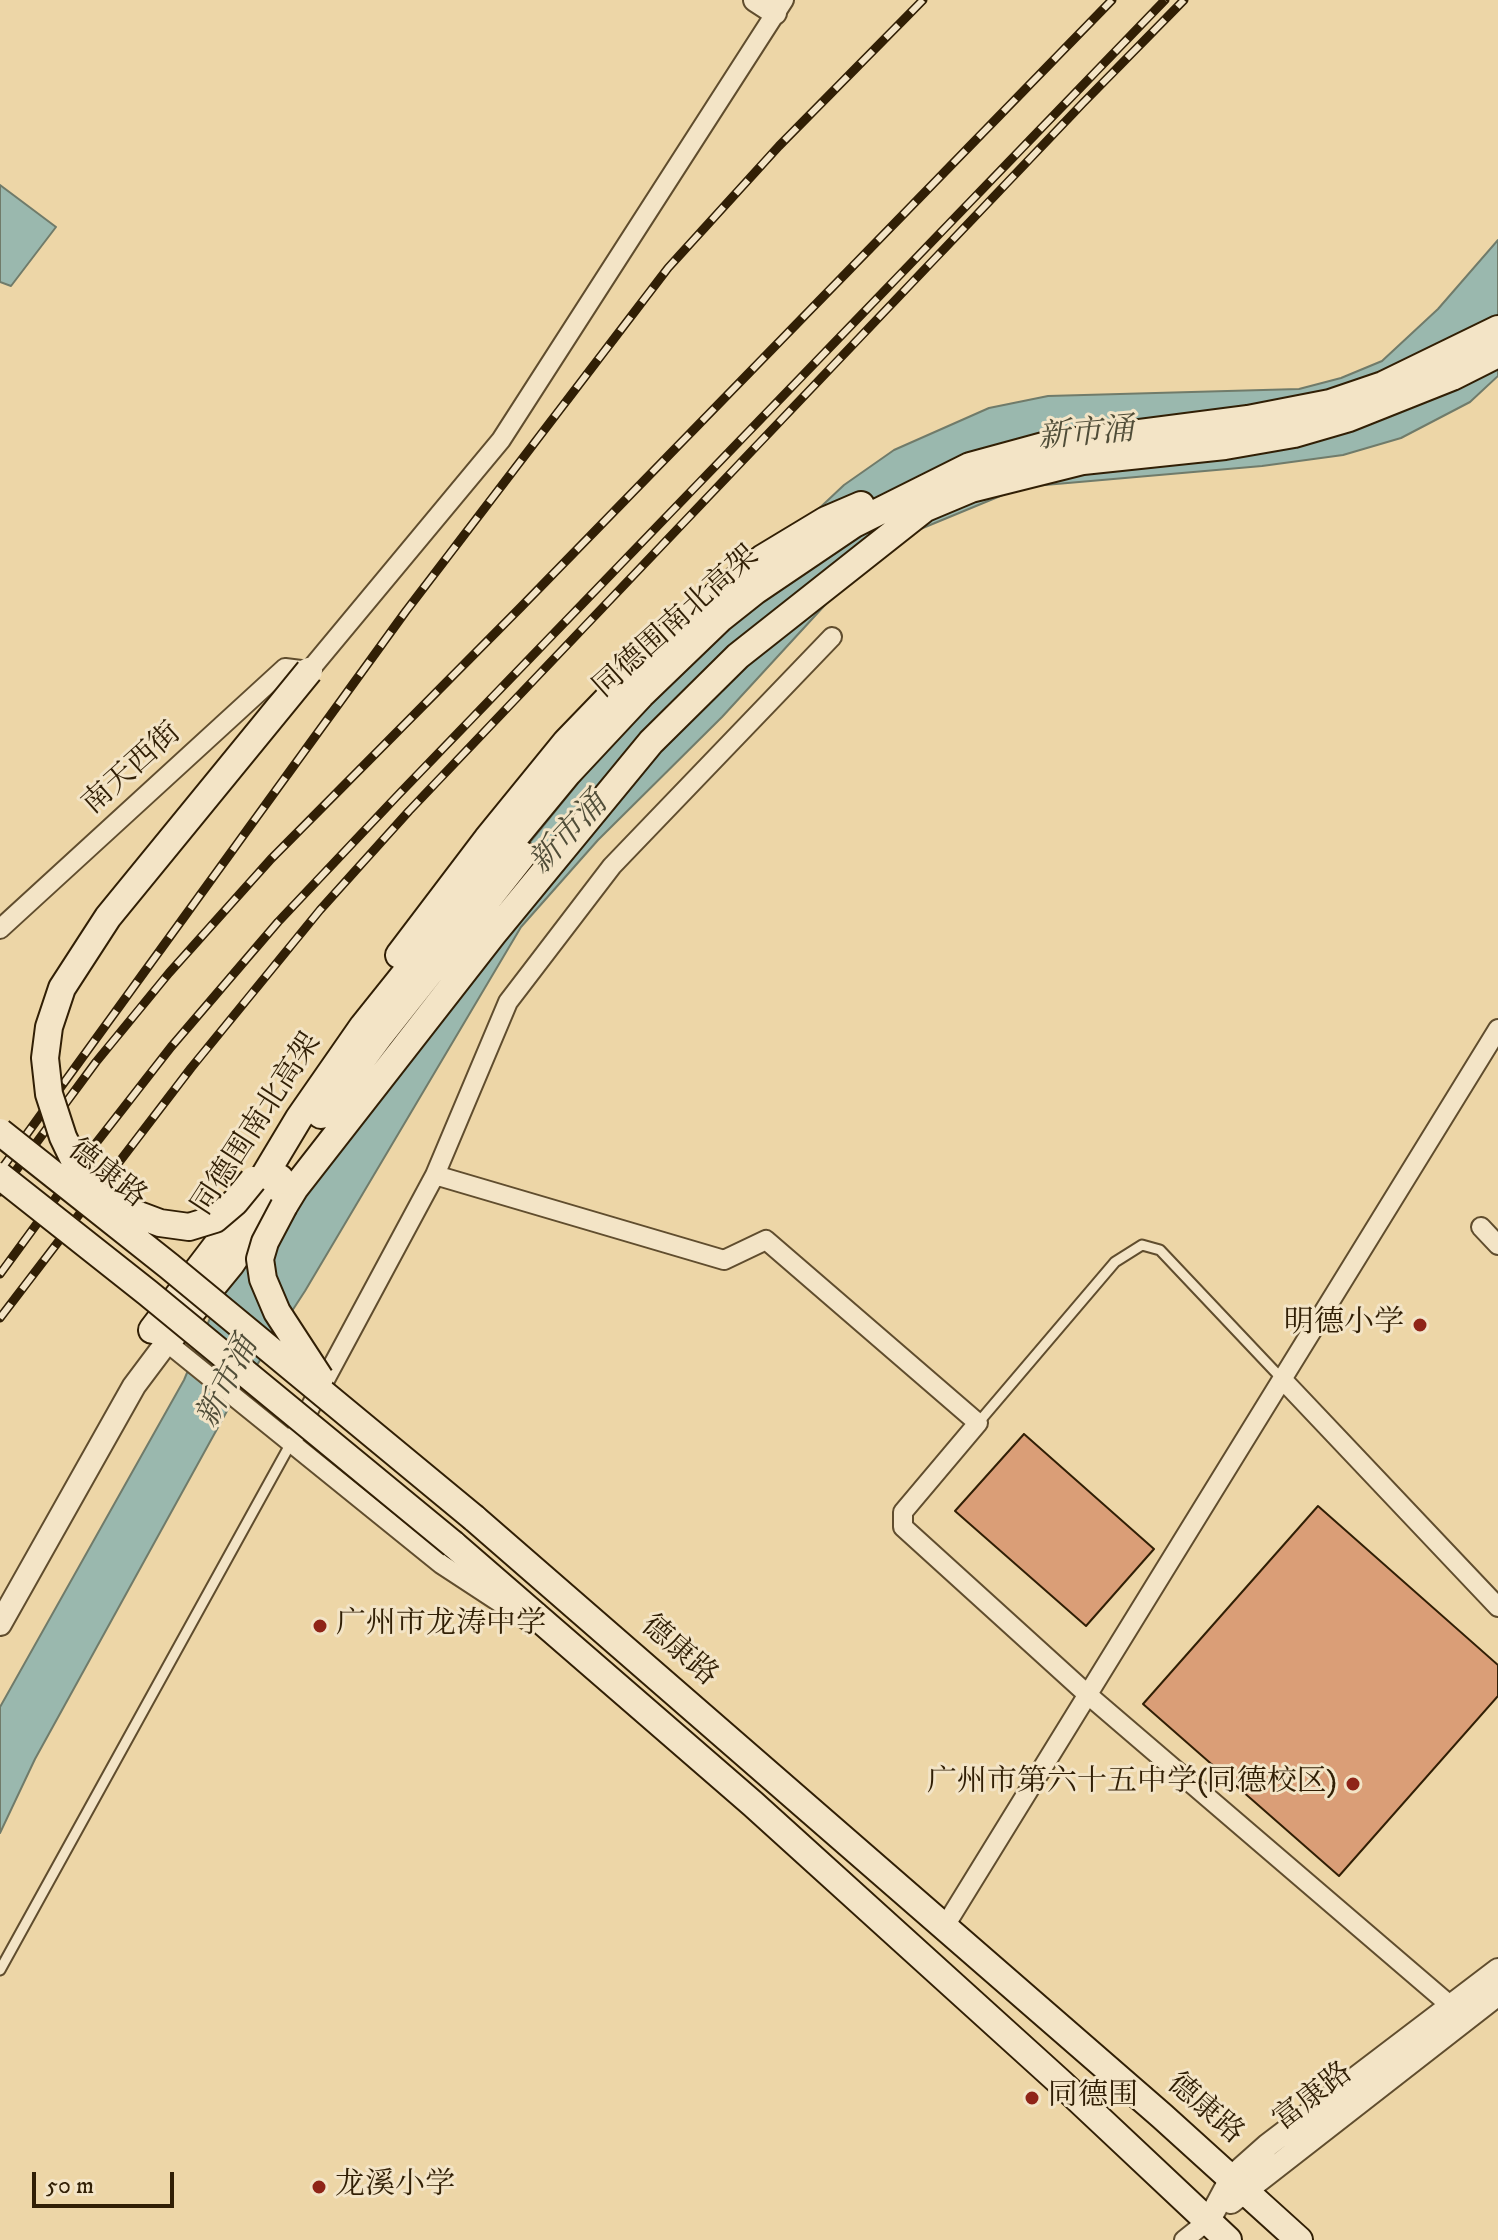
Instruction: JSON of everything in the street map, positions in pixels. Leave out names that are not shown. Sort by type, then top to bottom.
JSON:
[{"type":"main road","name":"同德围南北高架","points":[[371,1032],[568,773],[673,662],[732,609],[790,565],[854,524],[970,466],[1047,445],[1248,419],[1330,403],[1383,385],[1498,329]]},
{"type":"main road","name":"同德围南北高架","points":[[167,1342],[216,1246],[263,1178],[299,1118],[580,786],[681,676],[789,586],[882,529],[971,489],[1083,461],[1225,446],[1294,434],[1349,418],[1452,377],[1498,354]]},
{"type":"main road","points":[[23,1150],[128,1211],[160,1223],[189,1227],[215,1219],[235,1202],[276,1147],[367,998],[424,920],[566,742],[624,679],[678,626],[734,580],[795,538],[849,509],[970,466]]},
{"type":"main road","points":[[344,1410],[299,1347],[266,1292],[263,1279],[260,1259],[265,1242],[295,1188],[493,934],[651,742],[738,656],[926,507]]},
{"type":"main road","points":[[96,1193],[63,1137],[49,1094],[45,1058],[49,1027],[62,988],[81,954],[108,917],[309,671]]},
{"type":"main road","name":"德康路","points":[[0,1132],[169,1266],[474,1518],[1239,2183],[1299,2240]]},
{"type":"main road","points":[[0,1176],[148,1293],[453,1544],[578,1652],[753,1804],[1228,2240]]},
{"type":"street","points":[[309,671],[501,440],[779,7],[755,0]]},
{"type":"street","points":[[291,1443],[435,1175],[508,1002],[612,866],[832,637]]},
{"type":"street","name":"南天西街","points":[[0,929],[285,668],[309,671]]},
{"type":"street","points":[[945,1926],[1498,1029]]},
{"type":"street","points":[[435,1175],[724,1260],[766,1240],[978,1423],[903,1512],[903,1527],[1087,1694],[1451,2006]]},
{"type":"street","points":[[1481,1227],[1498,1245]]},
{"type":"street","points":[[0,1624],[134,1386],[167,1342],[441,1564],[578,1652]]},
{"type":"street","points":[[1282,1379],[1498,1607]]},
{"type":"street","name":"富康路","points":[[1209,2220],[1268,2145],[1498,1970]]},
{"type":"street","name":"富康路","points":[[1239,2183],[1498,1994]]},
{"type":"street","points":[[1184,2240],[1209,2220]]},
{"type":"lane","points":[[978,1423],[1115,1262],[1142,1245],[1160,1250],[1282,1379]]},
{"type":"lane","points":[[0,1970],[291,1443]]},
{"type":"water","points":[[0,185],[56,227],[11,286],[0,282]]},
{"type":"water","name":"新市涌","points":[[1498,240],[1498,376],[1470,402],[1401,438],[1343,455],[1262,466],[1022,487],[918,530],[836,593],[722,717],[598,840],[521,927],[305,1291],[227,1411],[35,1759],[0,1833],[0,1707],[184,1380],[229,1273],[428,968],[741,582],[844,485],[894,450],[989,408],[1048,396],[1299,389],[1341,378],[1382,361],[1438,309]]},
{"type":"building","points":[[1024,1434],[1154,1549],[1086,1626],[955,1511]]},
{"type":"building","points":[[1318,1506],[1498,1665],[1498,1696],[1339,1876],[1143,1704]]},
{"type":"railway","points":[[0,1171],[406,611],[668,268],[779,146],[923,0]]},
{"type":"railway","points":[[0,1192],[96,1062],[169,973],[271,859],[1112,0]]},
{"type":"railway","points":[[0,1274],[171,1047],[278,922],[1165,0]]},
{"type":"railway","points":[[0,1318],[191,1068],[320,910],[409,811],[1184,0]]},
{"type":"place","name":"明德小学","points":[[1420,1325]]},
{"type":"place","name":"广州市龙涛中学","points":[[320,1626]]},
{"type":"place","name":"广州市第六十五中学(同德校区)","points":[[1353,1784]]},
{"type":"place","name":"同德围","points":[[1032,2098]]},
{"type":"place","name":"龙溪小学","points":[[319,2187]]}]
